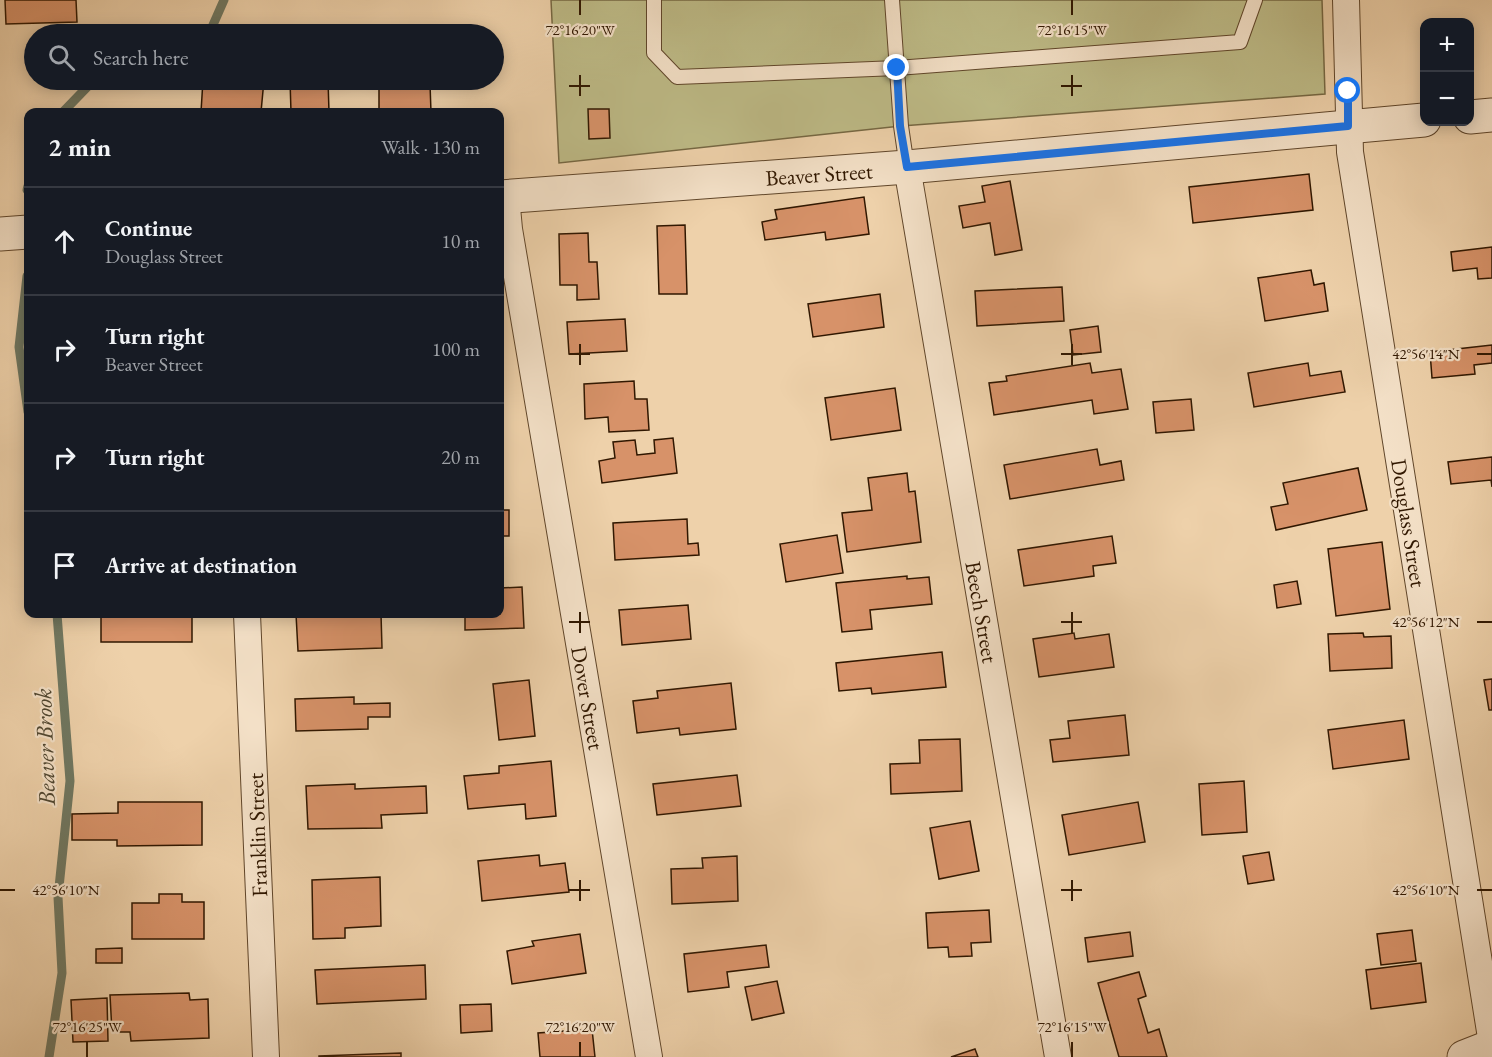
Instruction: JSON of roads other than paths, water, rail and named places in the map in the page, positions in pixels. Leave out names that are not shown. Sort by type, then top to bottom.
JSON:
[{"type":"street","name":"Douglass Street","points":[[1346,0],[1348,126],[1492,1045]]},
{"type":"street","points":[[1474,117],[1492,115]]},
{"type":"street","name":"Beaver Street","points":[[504,197],[907,167],[1420,120]]},
{"type":"street","name":"Beech Street","points":[[907,167],[1058,1057]]},
{"type":"street","name":"Dover Street","points":[[504,202],[649,1057]]},
{"type":"street","points":[[0,234],[24,232]]},
{"type":"street","name":"Franklin Street","points":[[247,618],[266,1057]]},
{"type":"street","points":[[1464,1057],[1492,1045]]},
{"type":"lane","points":[[654,0],[654,54],[677,77],[897,68],[1240,42],[1255,0]]},
{"type":"lane","points":[[892,0],[900,126],[907,167]]},
{"type":"waterway","name":"Beaver Brook","points":[[213,24],[224,0]]},
{"type":"waterway","name":"Beaver Brook","points":[[67,108],[84,90]]},
{"type":"waterway","name":"Beaver Brook","points":[[24,303],[19,347],[24,383]]},
{"type":"waterway","name":"Beaver Brook","points":[[49,1057],[62,973],[58,897],[70,781],[57,618]]}]
